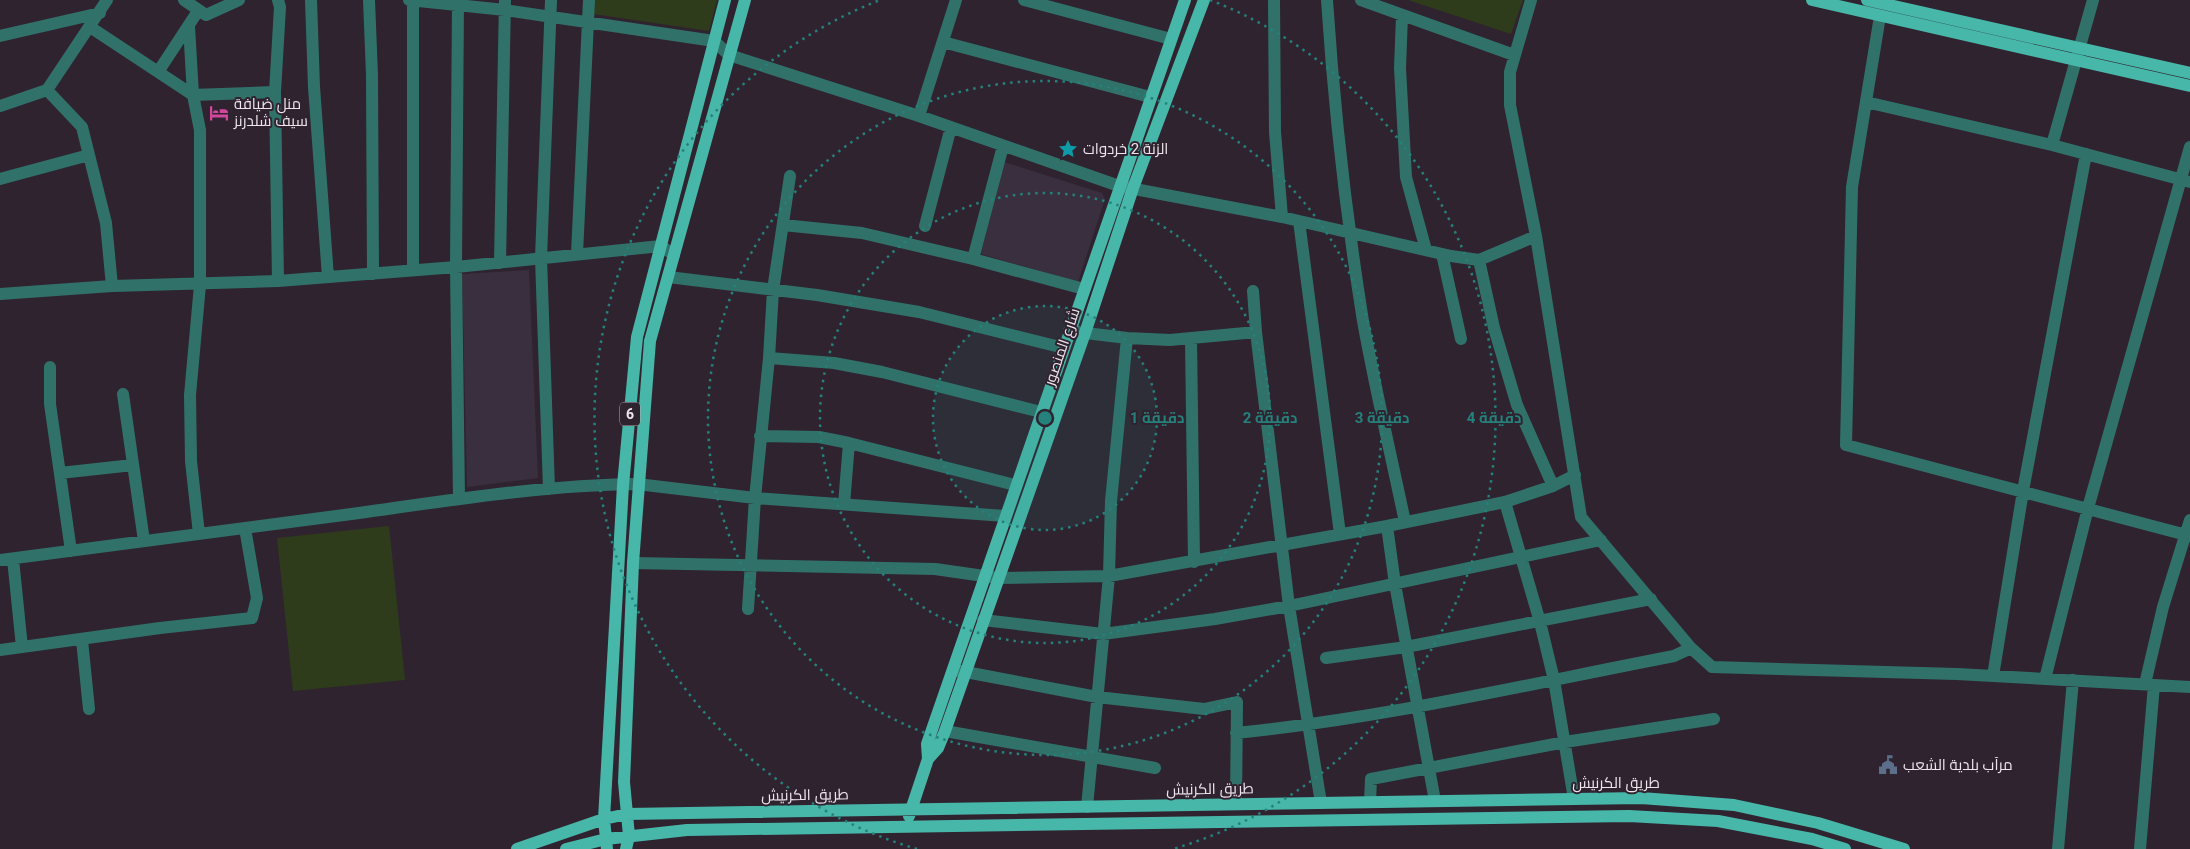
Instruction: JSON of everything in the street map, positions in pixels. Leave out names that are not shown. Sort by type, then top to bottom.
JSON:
[{"type":"main road","name":"6","points":[[606,844],[604,819],[623,485],[637,337],[725,0]]},
{"type":"main road","name":"6","points":[[629,836],[624,782],[633,563],[637,484],[650,341],[745,0]]},
{"type":"main road","name":"شارع المنصور","points":[[908,826],[910,810],[928,759],[938,748],[945,731],[958,671],[984,575],[1170,38],[1185,0]]},
{"type":"main road","name":"شارع المنصور","points":[[928,759],[927,744],[958,671],[983,620],[1085,333],[1133,188],[1204,0]]},
{"type":"main road","points":[[1812,0],[1880,16],[2078,54],[2190,73]]},
{"type":"main road","points":[[1867,0],[2078,54],[2190,86]]},
{"type":"main road","name":"طريق الكرنيش","points":[[517,849],[604,819],[627,814],[1641,798],[1734,805],[1818,823],[1904,849]]},
{"type":"main road","points":[[829,827],[831,811]]},
{"type":"main road","points":[[566,849],[606,844],[629,836],[687,830],[1629,816],[1718,821],[1812,839],[1845,849]]},
{"type":"main road","points":[[626,849],[629,836]]},
{"type":"street","points":[[0,106],[47,90],[100,14],[107,0]]},
{"type":"street","points":[[184,0],[206,15],[239,0]]},
{"type":"street","points":[[278,0],[280,7],[275,92],[278,281]]},
{"type":"street","points":[[311,0],[314,86],[328,277]]},
{"type":"street","points":[[368,0],[372,75],[373,274]]},
{"type":"street","points":[[409,0],[505,5],[550,17],[714,41],[729,55],[919,116],[1120,186],[1299,220],[1442,254],[1479,260],[1536,236]]},
{"type":"street","points":[[412,270],[413,0]]},
{"type":"street","points":[[549,489],[541,258],[551,0]]},
{"type":"street","points":[[578,254],[589,0]]},
{"type":"street","points":[[919,116],[956,0]]},
{"type":"street","points":[[1024,0],[1170,38]]},
{"type":"street","points":[[1274,0],[1275,132],[1282,217]]},
{"type":"street","points":[[1327,0],[1333,89],[1350,232],[1364,322],[1404,522]]},
{"type":"street","points":[[1361,0],[1514,55]]},
{"type":"street","points":[[1531,0],[1510,72],[1510,105],[1536,236],[1582,516],[1691,648],[1712,667],[1993,676],[2190,687]]},
{"type":"street","points":[[2052,145],[2093,0]]},
{"type":"street","points":[[458,3],[456,267],[459,499]]},
{"type":"street","points":[[500,263],[505,5]]},
{"type":"street","points":[[158,72],[198,11]]},
{"type":"street","points":[[0,36],[100,14]]},
{"type":"street","points":[[1402,16],[1400,68],[1406,177],[1426,250]]},
{"type":"street","points":[[1880,16],[1852,187],[1846,445],[2188,535]]},
{"type":"street","points":[[189,26],[193,95],[200,130],[200,284],[190,395],[191,461],[199,534]]},
{"type":"street","points":[[90,27],[193,95],[275,92]]},
{"type":"street","points":[[943,42],[1150,97]]},
{"type":"street","points":[[47,90],[82,127],[106,223],[112,286]]},
{"type":"street","points":[[1866,102],[2052,145],[2185,181]]},
{"type":"street","points":[[925,226],[951,127]]},
{"type":"street","points":[[973,259],[1003,146]]},
{"type":"street","points":[[2045,679],[2088,508],[2185,181],[2190,147]]},
{"type":"street","points":[[1993,676],[2023,491],[2086,154]]},
{"type":"street","points":[[0,178],[89,155]]},
{"type":"street","points":[[748,609],[755,498],[769,358],[773,290],[790,176]]},
{"type":"street","points":[[1299,220],[1340,534]]},
{"type":"street","points":[[783,225],[862,233],[973,259],[1084,289]]},
{"type":"street","points":[[0,294],[112,286],[278,281],[500,263],[661,246],[674,255]]},
{"type":"street","points":[[1442,254],[1460,339]]},
{"type":"street","points":[[1479,260],[1494,328],[1517,405],[1553,486]]},
{"type":"street","points":[[668,277],[773,290],[919,312],[1064,348]]},
{"type":"street","points":[[1254,291],[1256,332],[1290,606],[1321,803]]},
{"type":"street","points":[[1069,331],[1127,338],[1191,339],[1256,332]]},
{"type":"street","points":[[1087,807],[1109,576],[1111,501],[1127,338]]},
{"type":"street","points":[[1191,339],[1194,562]]},
{"type":"street","points":[[769,358],[834,363],[882,372],[1041,412]]},
{"type":"street","points":[[50,367],[50,404],[71,551]]},
{"type":"street","points":[[123,394],[144,541]]},
{"type":"street","points":[[760,436],[819,437],[850,442],[1015,485]]},
{"type":"street","points":[[844,504],[850,442]]},
{"type":"street","points":[[60,473],[133,466]]},
{"type":"street","points":[[633,563],[935,569],[998,578],[1109,576],[1194,562],[1505,502],[1553,486],[1575,475]]},
{"type":"street","points":[[0,560],[459,499],[549,489],[637,484],[755,498],[1005,516]]},
{"type":"street","points":[[1505,502],[1540,622],[1554,680],[1574,799]]},
{"type":"street","points":[[2140,849],[2150,685],[2163,607],[2188,535],[2190,520]]},
{"type":"street","points":[[1386,526],[1434,801]]},
{"type":"street","points":[[0,650],[160,628],[252,618],[257,598],[245,528]]},
{"type":"street","points":[[983,620],[1103,634],[1215,619],[1290,606],[1601,540]]},
{"type":"street","points":[[13,559],[22,647]]},
{"type":"street","points":[[1326,658],[1406,647],[1650,599]]},
{"type":"street","points":[[82,640],[89,709]]},
{"type":"street","points":[[1236,733],[1309,725],[1417,706],[1674,656],[1691,648]]},
{"type":"street","points":[[958,671],[1097,697],[1204,709],[1236,702],[1236,804]]},
{"type":"street","points":[[2058,849],[2073,680]]},
{"type":"street","points":[[1370,802],[1371,779],[1565,742],[1714,719]]},
{"type":"street","points":[[945,731],[1155,768]]},
{"type":"shaded area","points":[[1004,162],[1102,193],[1105,199],[1078,282],[981,254]]},
{"type":"shaded area","points":[[529,270],[538,478],[467,487],[462,274]]},
{"type":"green space","points":[[594,0],[717,0],[709,31],[593,14]]},
{"type":"green space","points":[[1408,0],[1523,0],[1511,34]]},
{"type":"green space","points":[[389,526],[405,680],[293,691],[277,538]]},
{"type":"place","name":"منل ضيافة سيف شلدرنز","points":[[219,113]]},
{"type":"place","name":"الزنة 2 خردوات","points":[[1068,149]]},
{"type":"place","name":"مرآب بلدية الشعب","points":[[1888,765]]}]
